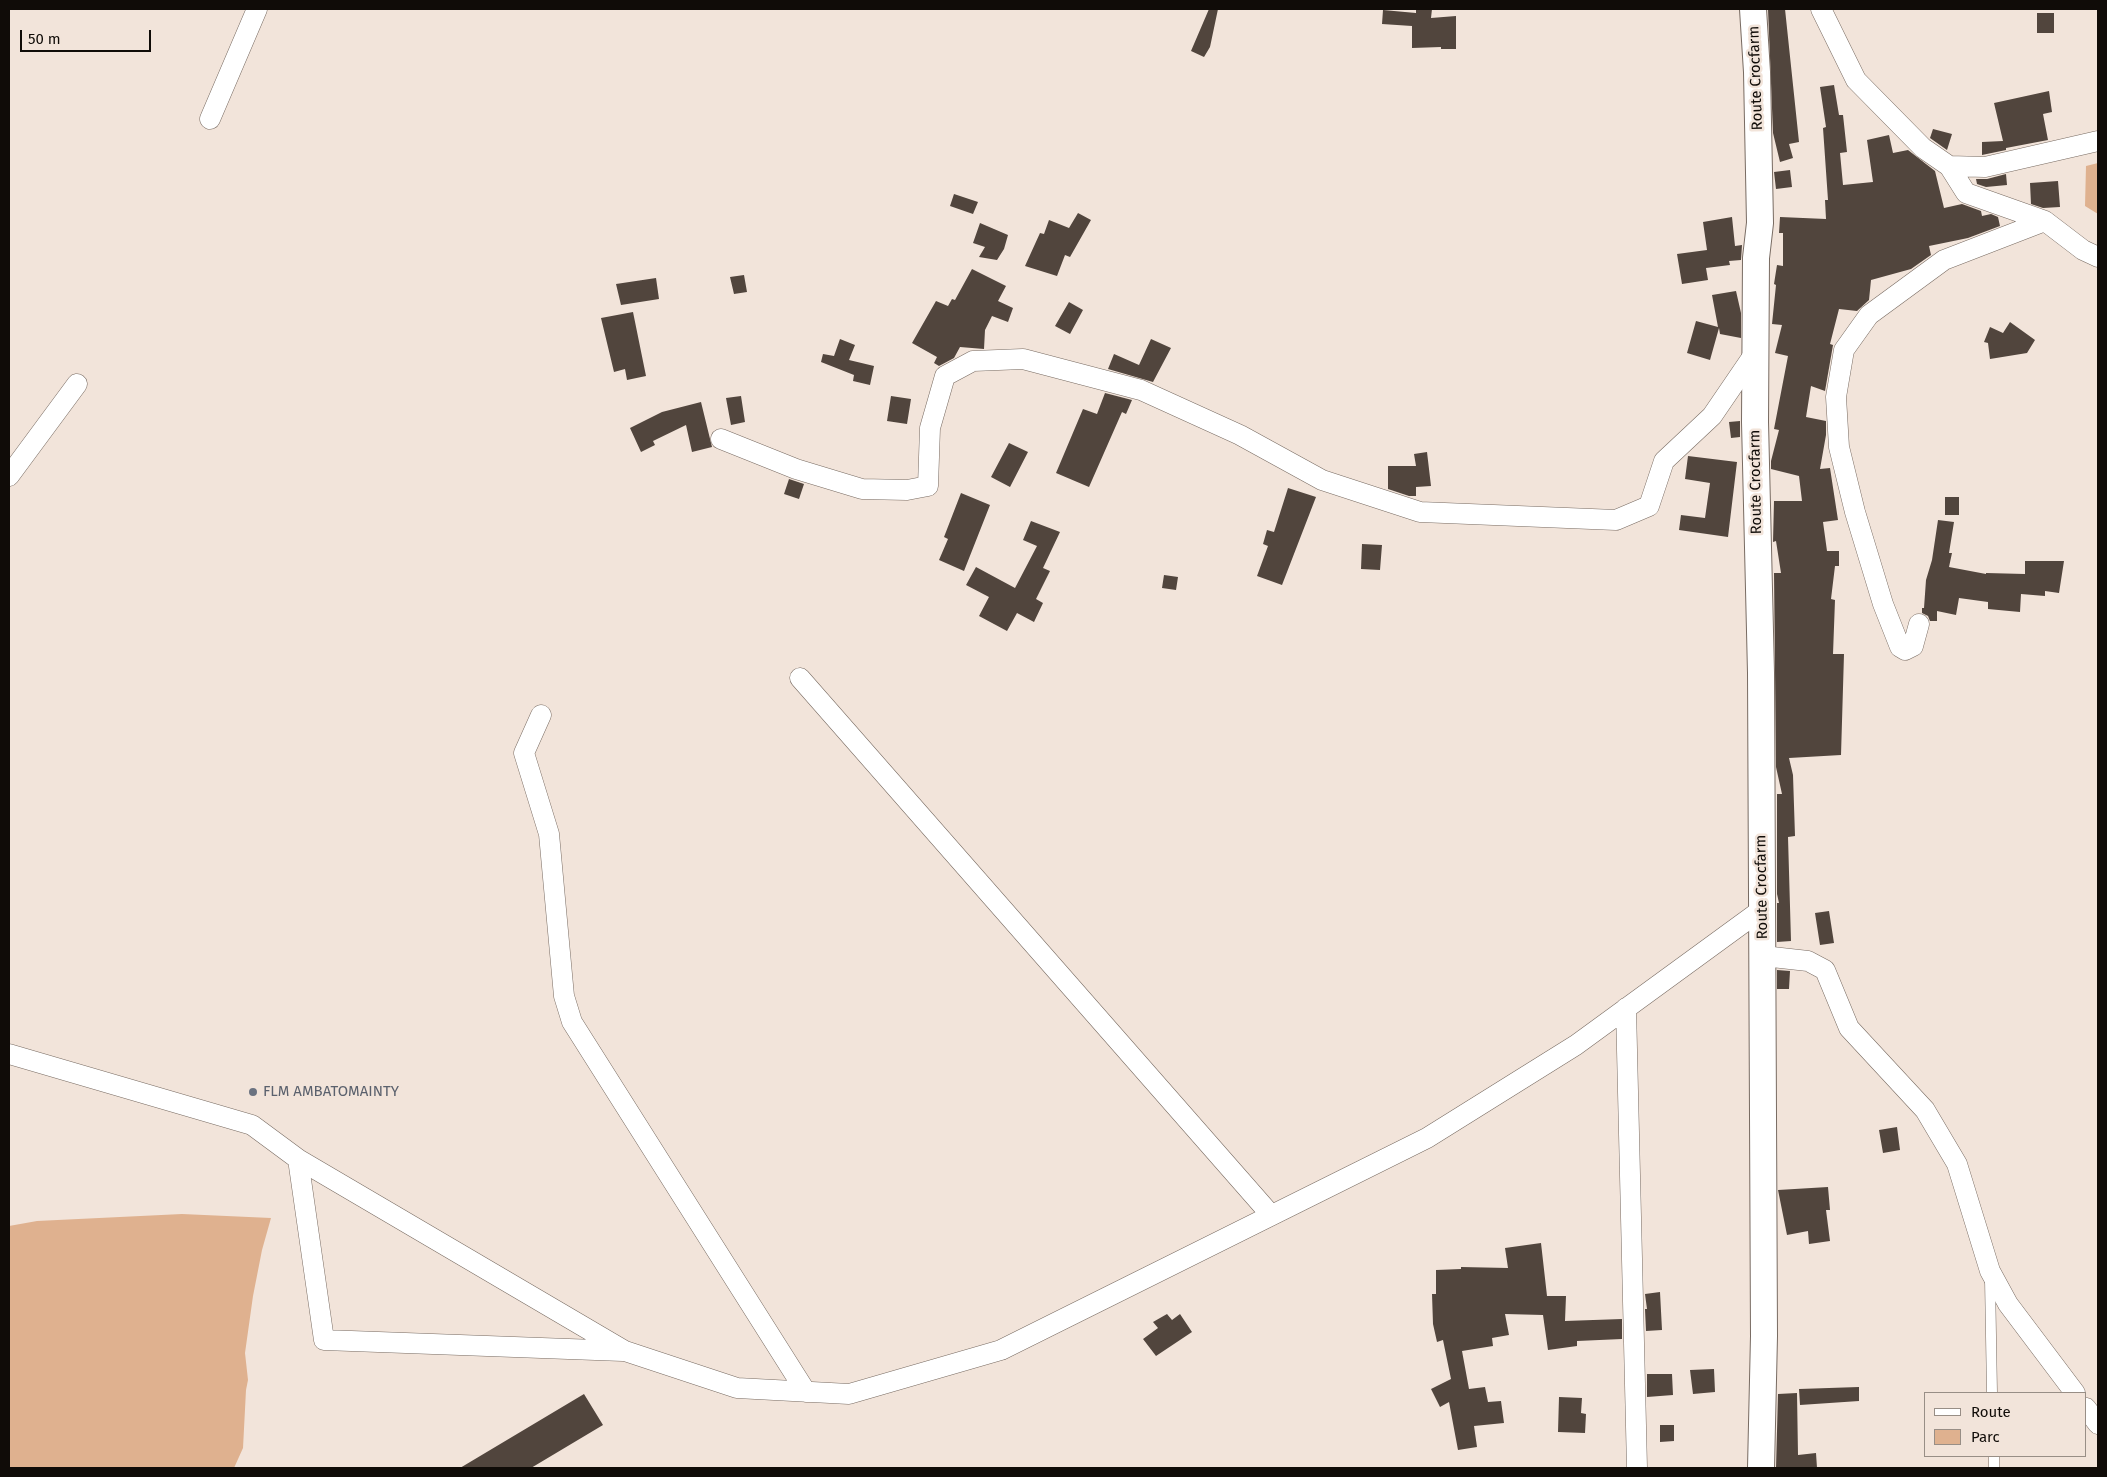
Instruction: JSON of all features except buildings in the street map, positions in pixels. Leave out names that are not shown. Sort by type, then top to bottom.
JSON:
[{"type":"street","points":[[210,118],[257,9]]},
{"type":"street","name":"Route Crocfarm","points":[[1753,9],[1757,72],[1760,223],[1756,258],[1755,422],[1762,673],[1761,910],[1763,956],[1764,1336],[1761,1468]]},
{"type":"street","points":[[1820,9],[1856,80],[1923,148],[1948,166],[1966,193],[2046,221],[2083,250],[2098,258]]},
{"type":"street","points":[[1948,166],[1985,167],[2098,141]]},
{"type":"street","points":[[1919,624],[1913,646],[1905,650],[1900,647],[1883,604],[1855,512],[1839,447],[1836,397],[1844,350],[1869,315],[1944,260],[2046,221]]},
{"type":"street","points":[[721,439],[796,469],[862,489],[908,490],[928,486],[930,428],[944,376],[973,361],[1023,359],[1141,390],[1240,436],[1322,480],[1420,512],[1616,520],[1649,506],[1664,461],[1712,416],[1755,353]]},
{"type":"street","points":[[9,476],[77,384]]},
{"type":"street","points":[[800,678],[1271,1215]]},
{"type":"street","points":[[541,715],[524,753],[549,834],[564,996],[572,1022],[806,1392]]},
{"type":"street","points":[[9,1054],[252,1125],[298,1159],[625,1351],[737,1388],[849,1394],[1001,1350],[1427,1138],[1576,1045],[1761,910]]},
{"type":"street","points":[[1763,956],[1808,961],[1825,970],[1848,1028],[1925,1110],[1957,1164],[1990,1271],[2008,1304],[2073,1392]]},
{"type":"street","points":[[1626,1008],[1637,1468]]},
{"type":"street","points":[[298,1159],[324,1340],[625,1351]]},
{"type":"street","points":[[2087,1409],[2098,1424]]},
{"type":"lane","points":[[1990,1271],[1992,1392]]},
{"type":"green space","points":[[2098,163],[2098,214],[2085,206],[2086,166]]},
{"type":"green space","points":[[182,1214],[271,1218],[262,1250],[253,1296],[245,1353],[248,1380],[243,1448],[234,1468],[9,1468],[9,1226],[37,1221]]},
{"type":"place","name":"FLM AMBATOMAINTY","points":[[253,1092]]}]
